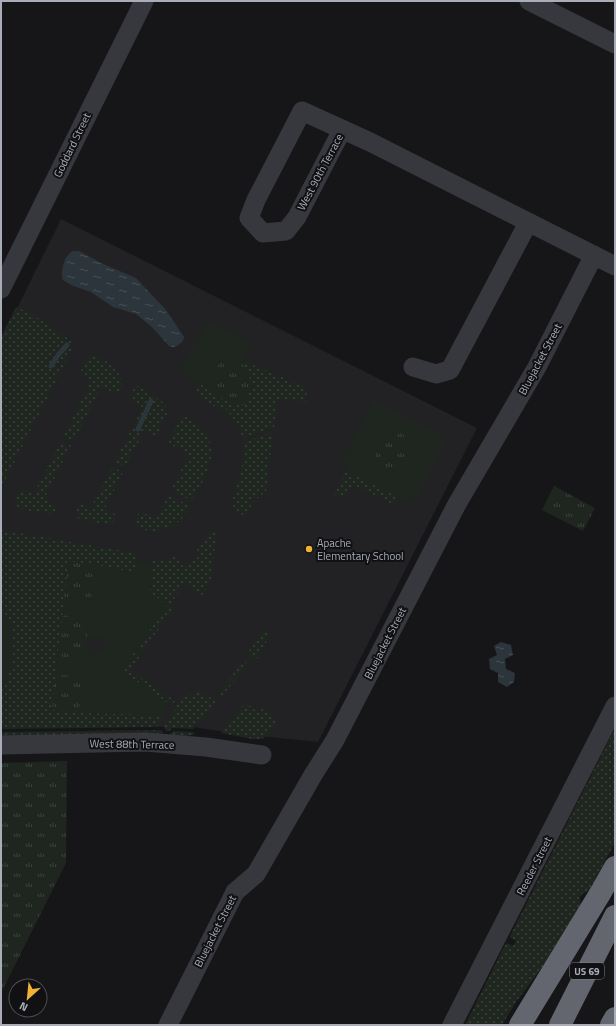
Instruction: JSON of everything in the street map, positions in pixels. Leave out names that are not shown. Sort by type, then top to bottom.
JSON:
[{"type":"highway","points":[[520,1025],[615,867]]},
{"type":"highway","name":"US 69","points":[[560,1025],[615,916]]},
{"type":"highway","points":[[611,1025],[615,1018]]},
{"type":"street","name":"Goddard Street","points":[[2,287],[144,1]]},
{"type":"street","points":[[529,1],[615,44]]},
{"type":"street","name":"West 90th Terrace","points":[[342,130],[297,217],[286,231],[263,233],[250,218],[256,200],[302,111],[370,142],[615,266]]},
{"type":"street","points":[[413,367],[436,374],[450,370],[528,223]]},
{"type":"street","name":"Bluejacket Street","points":[[168,1025],[235,892],[256,874],[335,740],[457,504],[537,366],[594,255]]},
{"type":"street","name":"Reeder Street","points":[[452,1025],[615,706]]},
{"type":"street","name":"West 88th Terrace","points":[[1,744],[145,742],[206,747],[262,754]]},
{"type":"shaded area","points":[[61,219],[477,428],[318,742],[231,733],[193,727],[1,725],[1,341]]},
{"type":"green space","points":[[16,307],[32,314],[70,340],[72,343],[72,349],[1,488],[1,337]]},
{"type":"green space","points":[[208,322],[229,330],[252,344],[242,364],[240,360],[222,356],[208,389],[179,370]]},
{"type":"green space","points":[[92,355],[105,361],[115,369],[122,378],[123,382],[119,391],[116,393],[101,387],[74,441],[64,436],[91,382],[81,376],[80,373],[87,359]]},
{"type":"green space","points":[[222,356],[240,360],[253,384],[244,405],[231,404],[208,389]]},
{"type":"green space","points":[[244,361],[307,388],[306,402],[277,399],[274,427],[243,438],[237,424],[226,409],[223,412],[197,395],[197,388],[200,384],[231,404],[253,384],[242,364]]},
{"type":"green space","points":[[138,386],[144,388],[165,404],[167,414],[156,436],[144,431],[125,467],[115,462],[143,407],[128,400],[133,390]]},
{"type":"green space","points":[[373,401],[447,437],[413,505],[346,471],[348,465],[339,464]],"holes":[[[402,433],[408,441],[411,455],[408,464],[400,469],[382,470],[375,459],[378,443],[395,434]]]},
{"type":"green space","points":[[186,417],[194,421],[203,429],[209,441],[211,450],[209,467],[192,501],[171,490],[189,454],[170,444],[169,441],[180,419]]},
{"type":"green space","points":[[273,432],[266,491],[250,505],[253,509],[244,517],[233,506],[235,504],[231,500],[236,495],[234,493],[242,466],[244,442]]},
{"type":"green space","points":[[402,433],[407,440],[411,455],[408,465],[400,469],[382,470],[375,459],[378,443],[395,434]]},
{"type":"green space","points":[[61,441],[71,445],[44,499],[56,506],[55,511],[49,514],[20,509],[16,503],[20,491],[24,490],[34,494]]},
{"type":"green space","points":[[112,467],[123,472],[105,508],[116,515],[114,522],[109,525],[79,519],[76,512],[79,505],[82,504],[91,508]]},
{"type":"green space","points":[[346,471],[397,496],[393,504],[352,484],[345,496],[334,495]]},
{"type":"green space","points":[[554,486],[595,508],[583,531],[542,510]]},
{"type":"green space","points":[[168,495],[190,506],[180,521],[164,530],[163,527],[160,528],[160,531],[153,532],[137,528],[134,522],[138,514],[142,512],[156,519]]},
{"type":"green space","points":[[1,530],[134,553],[137,560],[136,573],[96,565],[69,562],[55,673],[52,710],[80,713],[162,715],[164,712],[166,713],[157,727],[1,729],[1,692],[13,664],[11,624],[1,608]]},
{"type":"green space","points":[[212,531],[217,532],[210,584],[201,596],[184,584],[169,606],[173,609],[143,651],[138,647],[167,605],[151,593],[150,589],[153,578],[151,564],[154,560],[178,556],[183,566],[200,556],[197,549]]},
{"type":"green space","points":[[69,561],[96,565],[91,600],[64,597]]},
{"type":"green space","points":[[137,564],[151,564],[153,578],[150,589],[151,593],[167,605],[122,671],[169,704],[162,715],[80,713],[83,677],[55,674],[57,656],[84,660],[89,618],[63,615],[64,597],[91,600],[96,565],[136,573]],"holes":[[[94,635],[100,635],[104,639],[105,645],[101,651],[94,652],[88,646],[88,640]]]},
{"type":"green space","points":[[1,608],[11,624],[13,664],[1,692]]},
{"type":"green space","points":[[63,615],[89,618],[84,660],[57,656]]},
{"type":"green space","points":[[264,630],[270,634],[258,658],[254,660],[247,654]]},
{"type":"green space","points":[[135,650],[141,654],[130,670],[175,701],[172,706],[122,671]]},
{"type":"green space","points":[[243,660],[248,664],[221,697],[219,695]]},
{"type":"green space","points":[[56,674],[83,677],[79,712],[52,710]]},
{"type":"green space","points":[[198,689],[216,702],[193,729],[172,728],[169,731],[166,731],[163,726],[187,692],[193,697]]},
{"type":"green space","points":[[246,703],[259,713],[263,708],[277,719],[277,722],[263,739],[252,739],[221,733]]},
{"type":"green space","points":[[615,728],[615,842],[590,890],[582,894],[580,897],[581,906],[559,945],[516,1002],[502,1025],[465,1025],[505,945],[507,943],[513,946],[516,941],[510,937],[511,934]]},
{"type":"green space","points":[[161,730],[164,734],[170,734],[173,731],[193,732],[195,734],[187,736],[1,737],[1,732]]},
{"type":"green space","points":[[67,761],[66,863],[1,993],[1,763]]},
{"type":"water","points":[[73,251],[79,251],[103,264],[136,278],[166,310],[184,337],[183,341],[175,347],[169,346],[152,327],[136,314],[113,307],[91,292],[71,285],[63,280],[62,273],[65,260]]},
{"type":"water","points":[[501,642],[511,645],[513,655],[505,659],[506,669],[515,673],[514,682],[507,687],[498,682],[498,673],[490,669],[489,659],[497,655],[494,646]]},
{"type":"waterway","points":[[51,366],[67,345]]},
{"type":"waterway","points":[[138,429],[151,401]]},
{"type":"place","name":"Apache Elementary School","points":[[309,549]]}]
